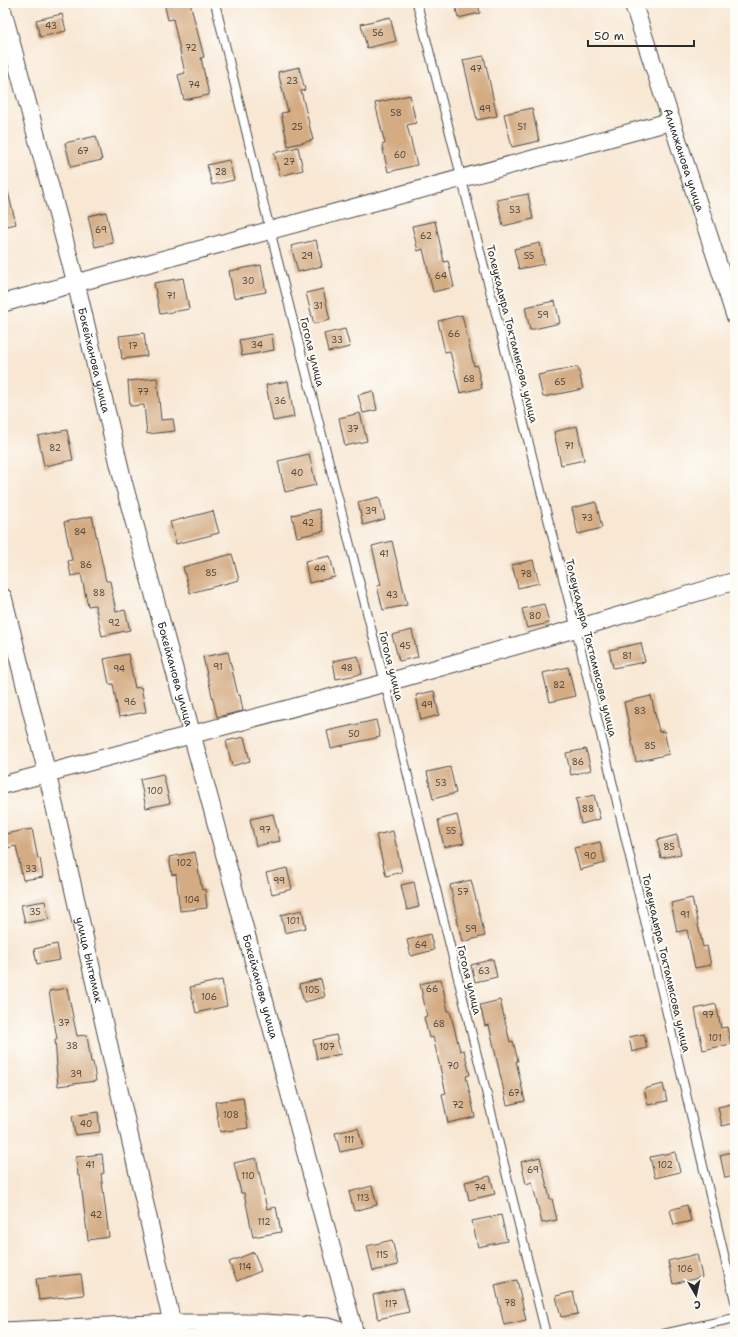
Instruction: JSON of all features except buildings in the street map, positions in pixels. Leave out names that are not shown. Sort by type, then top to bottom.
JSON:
[{"type":"street","name":"Алимжанова улица","points":[[633,3],[735,316]]},
{"type":"street","name":"Бокейханова улица","points":[[3,12],[76,283],[123,482],[355,1334]]},
{"type":"street","points":[[3,303],[672,121]]},
{"type":"street","points":[[3,785],[385,683],[576,629],[735,581]]},
{"type":"street","name":"улица Ынтымак","points":[[3,597],[47,773],[172,1324]]},
{"type":"street","points":[[3,1331],[113,1330],[172,1324],[263,1323],[329,1327],[351,1334]]},
{"type":"lane","name":"Гоголя улица","points":[[215,3],[270,230],[385,683],[546,1334]]},
{"type":"lane","name":"Толеукадыра Токтамысова улица","points":[[417,3],[576,629],[735,1301]]},
{"type":"lane","points":[[664,1334],[735,1318]]}]
